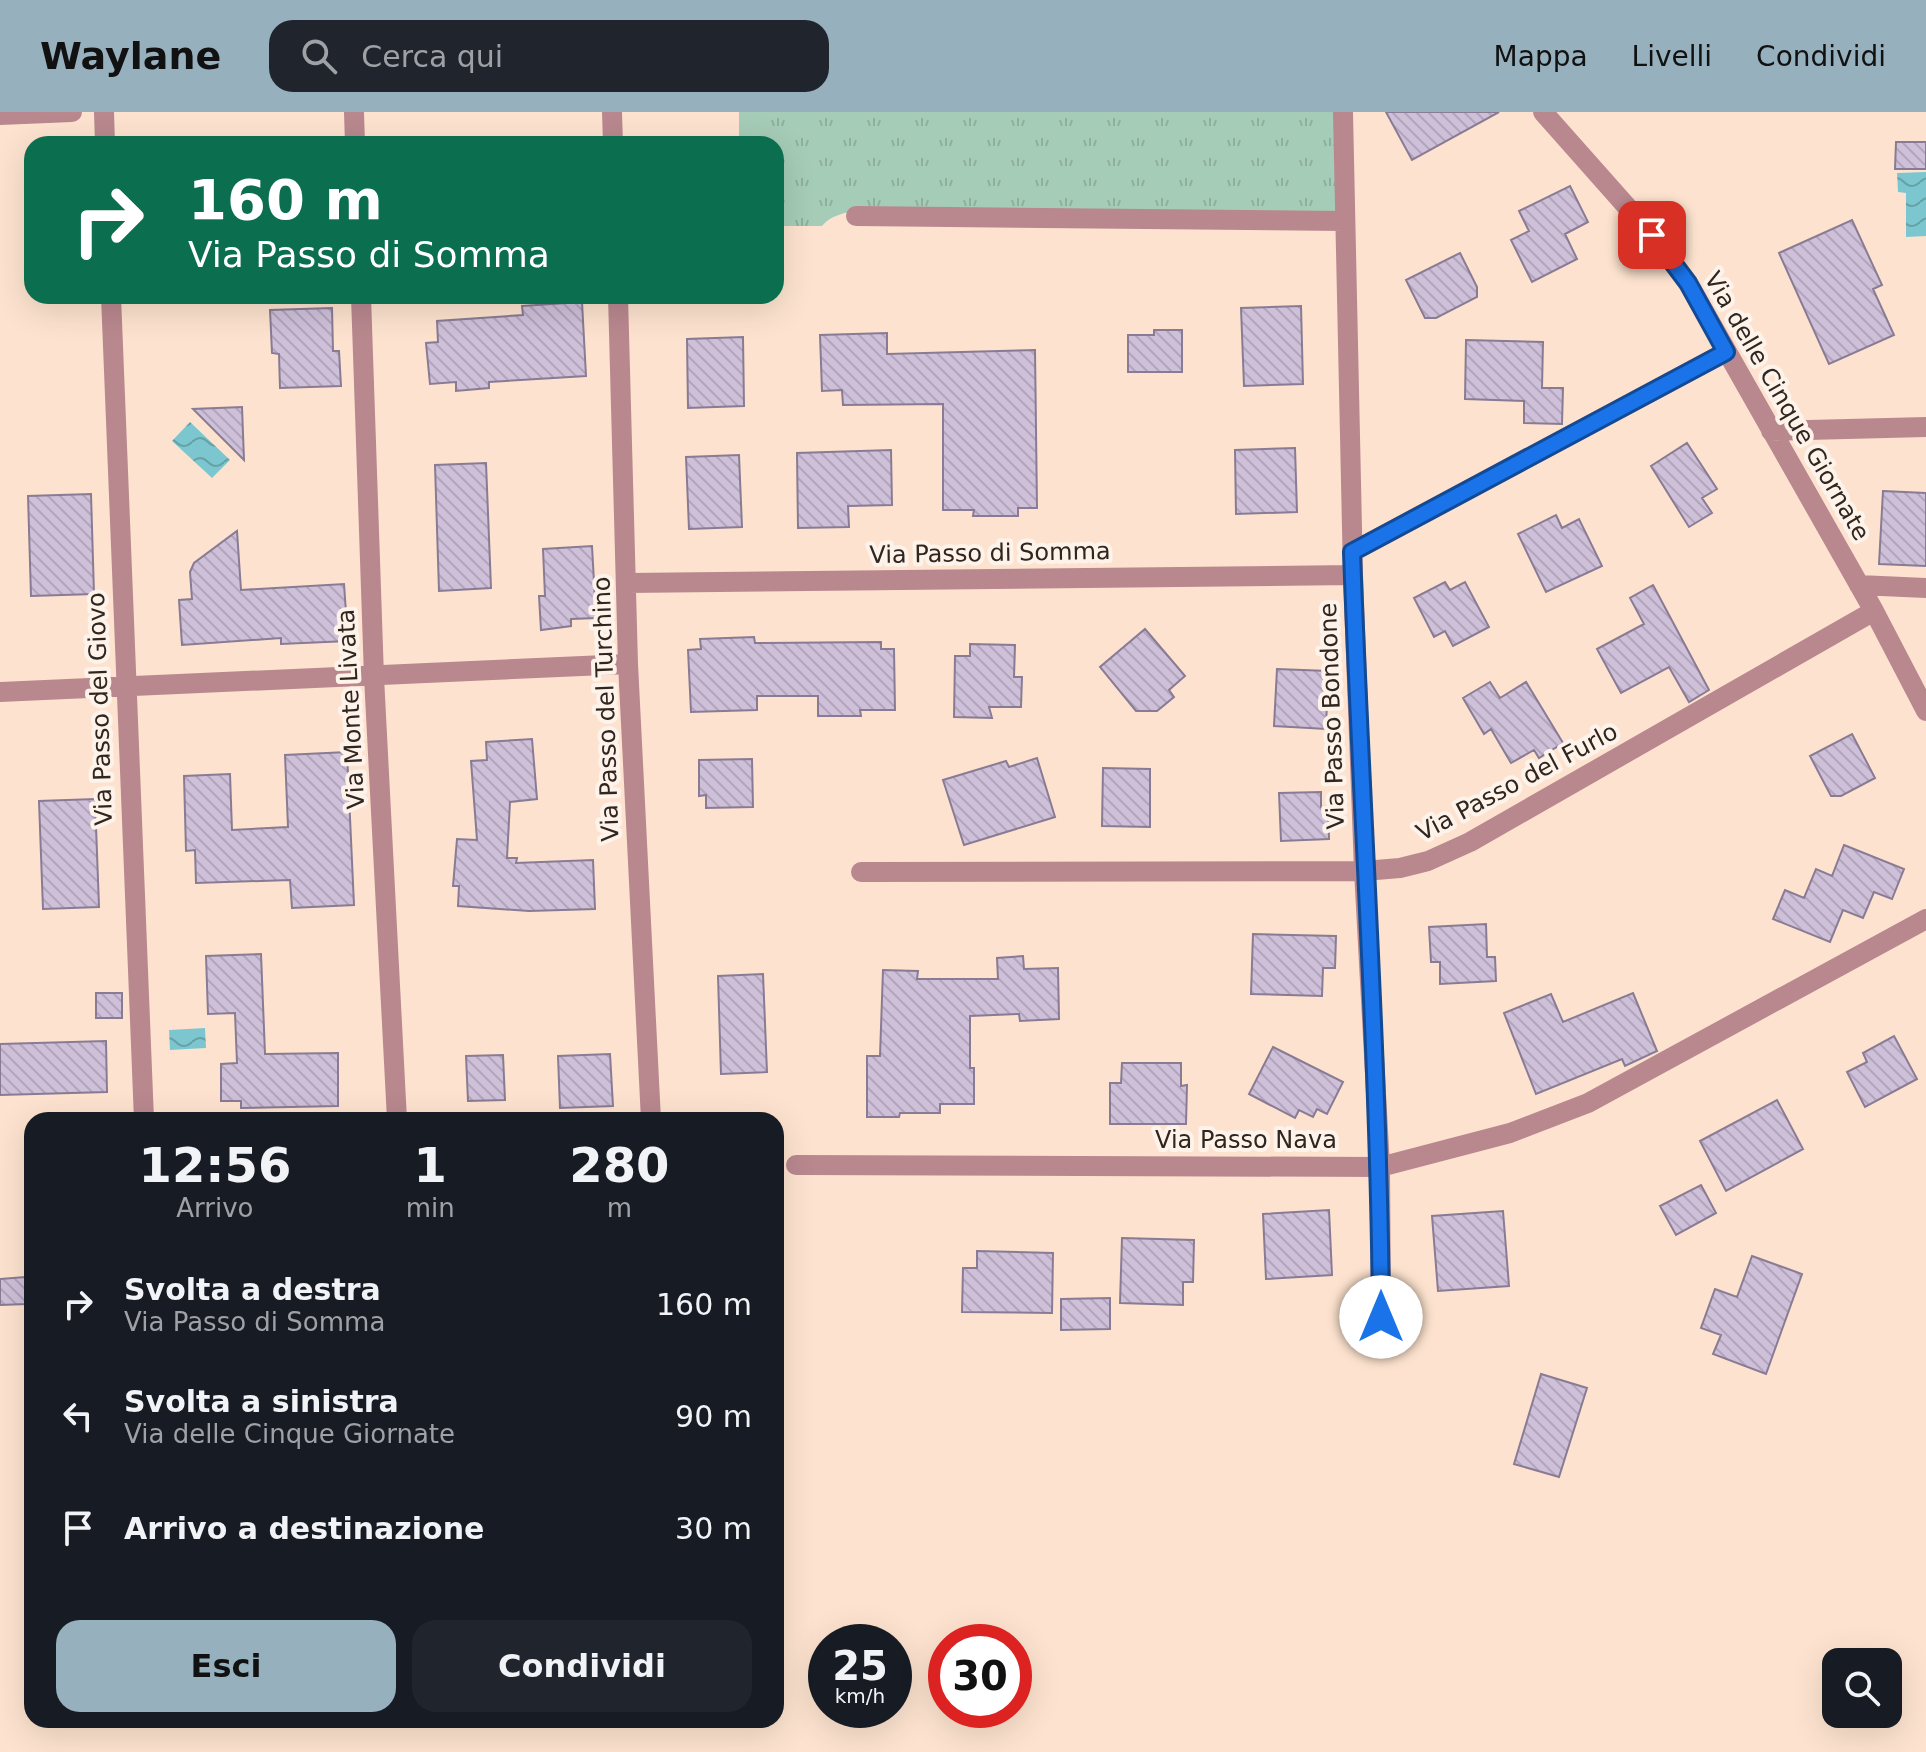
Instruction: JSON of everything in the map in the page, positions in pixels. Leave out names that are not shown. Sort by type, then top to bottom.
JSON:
[{"type":"street","points":[[0,115],[72,112]]},
{"type":"street","points":[[104,112],[105,136]]},
{"type":"street","points":[[354,112],[355,136]]},
{"type":"street","points":[[612,112],[613,136]]},
{"type":"street","name":"Via Passo Bondone","points":[[1343,112],[1352,552],[1364,871],[1380,1167],[1381,1317]]},
{"type":"street","name":"Via delle Cinque Giornate","points":[[1543,112],[1668,255],[1688,283],[1874,611],[1926,711]]},
{"type":"street","points":[[856,216],[1345,221]]},
{"type":"street","name":"Via Passo del Giovo","points":[[111,304],[144,1112]]},
{"type":"street","name":"Via Monte Livata","points":[[361,304],[374,677],[397,1112]]},
{"type":"street","name":"Via Passo del Turchino","points":[[618,304],[628,664],[651,1112]]},
{"type":"street","points":[[1352,552],[1726,352]]},
{"type":"street","points":[[1771,431],[1926,427]]},
{"type":"street","name":"Via Passo di Somma","points":[[627,583],[1353,575]]},
{"type":"street","points":[[1859,585],[1926,588]]},
{"type":"street","name":"Via Passo del Furlo","points":[[861,872],[1364,871],[1414,865],[1458,848],[1874,611]]},
{"type":"street","points":[[0,692],[628,664]]},
{"type":"street","name":"Via Passo Nava","points":[[796,1165],[1380,1167],[1510,1133],[1588,1103],[1926,919]]},
{"type":"green space","points":[[739,112],[1337,112],[1337,214],[857,211],[838,215],[822,226],[784,226],[784,136],[739,136]]},
{"type":"water","points":[[1926,172],[1926,236],[1906,237],[1906,193],[1898,192],[1897,173]]},
{"type":"water","points":[[190,422],[230,460],[212,478],[172,441]]},
{"type":"water","points":[[205,1028],[206,1048],[170,1050],[169,1030]]},
{"type":"building","points":[[1386,112],[1499,112],[1412,160]]},
{"type":"building","points":[[1896,142],[1926,142],[1926,169],[1895,169]]},
{"type":"building","points":[[1570,186],[1588,222],[1565,234],[1577,259],[1532,282],[1511,240],[1529,231],[1519,211]]},
{"type":"building","points":[[1852,220],[1882,285],[1873,289],[1894,335],[1829,364],[1779,253]]},
{"type":"building","points":[[1460,253],[1477,287],[1477,297],[1436,318],[1425,318],[1406,280]]},
{"type":"building","points":[[582,304],[586,376],[489,382],[489,388],[456,391],[456,382],[430,384],[426,343],[438,342],[437,321],[523,315],[522,306]]},
{"type":"building","points":[[1301,306],[1303,384],[1244,386],[1241,308]]},
{"type":"building","points":[[332,308],[333,351],[339,351],[341,386],[280,388],[279,354],[272,353],[270,310]]},
{"type":"building","points":[[1154,330],[1182,330],[1182,372],[1128,372],[1128,335],[1154,335]]},
{"type":"building","points":[[887,333],[887,354],[1035,350],[1037,508],[1018,508],[1018,516],[973,516],[974,510],[943,510],[943,404],[843,405],[842,390],[822,391],[820,335]]},
{"type":"building","points":[[743,337],[744,406],[688,408],[687,339]]},
{"type":"building","points":[[1466,340],[1543,342],[1542,388],[1563,388],[1562,424],[1524,423],[1524,401],[1465,399]]},
{"type":"building","points":[[242,407],[244,460],[193,409]]},
{"type":"building","points":[[1687,443],[1717,489],[1702,498],[1712,513],[1689,527],[1651,466]]},
{"type":"building","points":[[1295,448],[1297,512],[1236,514],[1235,450]]},
{"type":"building","points":[[891,450],[892,505],[848,506],[849,527],[798,528],[797,453]]},
{"type":"building","points":[[739,455],[742,527],[689,529],[686,457]]},
{"type":"building","points":[[486,463],[491,588],[439,591],[435,465]]},
{"type":"building","points":[[1883,491],[1926,493],[1926,566],[1879,564]]},
{"type":"building","points":[[91,494],[94,594],[31,596],[28,496]]},
{"type":"building","points":[[1556,515],[1562,528],[1579,519],[1602,566],[1546,592],[1518,534]]},
{"type":"building","points":[[237,531],[241,590],[344,584],[348,641],[281,644],[281,638],[182,645],[179,600],[192,599],[190,572],[194,563]]},
{"type":"building","points":[[592,546],[596,618],[571,619],[571,626],[541,630],[539,596],[545,596],[543,549]]},
{"type":"building","points":[[1445,582],[1450,590],[1465,582],[1489,627],[1453,646],[1445,631],[1434,637],[1414,598]]},
{"type":"building","points":[[1653,585],[1709,690],[1689,702],[1669,667],[1621,693],[1597,649],[1644,624],[1630,598]]},
{"type":"building","points":[[1145,629],[1185,676],[1169,690],[1174,697],[1157,711],[1136,711],[1100,667]]},
{"type":"building","points":[[754,637],[755,643],[881,642],[881,649],[894,649],[895,710],[860,710],[861,716],[818,716],[818,696],[757,696],[757,710],[691,712],[688,650],[701,649],[700,639]]},
{"type":"building","points":[[970,644],[1015,645],[1014,677],[1022,677],[1021,707],[989,707],[992,718],[954,717],[955,656],[970,656]]},
{"type":"building","points":[[1277,669],[1328,671],[1326,729],[1274,726]]},
{"type":"building","points":[[1490,682],[1500,698],[1526,682],[1563,743],[1539,758],[1534,750],[1511,763],[1491,729],[1484,734],[1463,698]]},
{"type":"building","points":[[1852,734],[1875,778],[1841,796],[1831,796],[1810,756]]},
{"type":"building","points":[[532,739],[537,799],[510,802],[507,858],[517,858],[516,863],[593,860],[595,909],[529,911],[458,906],[459,886],[453,886],[457,839],[477,840],[471,761],[487,760],[486,742]]},
{"type":"building","points":[[347,752],[354,905],[292,908],[290,880],[196,883],[195,850],[186,851],[184,776],[230,774],[232,830],[288,827],[285,755]]},
{"type":"building","points":[[1037,758],[1055,817],[964,845],[943,780],[1006,761],[1009,767]]},
{"type":"building","points":[[752,759],[753,807],[706,808],[706,795],[699,796],[699,760]]},
{"type":"building","points":[[1103,768],[1150,769],[1150,827],[1102,826]]},
{"type":"building","points":[[1321,792],[1321,807],[1328,806],[1329,839],[1281,841],[1279,793]]},
{"type":"building","points":[[95,799],[99,907],[43,909],[39,801]]},
{"type":"building","points":[[1844,845],[1904,869],[1892,899],[1874,892],[1863,918],[1843,910],[1830,942],[1773,919],[1785,890],[1804,898],[1816,869],[1832,876]]},
{"type":"building","points":[[1486,924],[1487,957],[1495,957],[1496,981],[1440,984],[1440,962],[1431,962],[1429,927]]},
{"type":"building","points":[[1253,934],[1336,936],[1335,968],[1323,968],[1322,996],[1251,994]]},
{"type":"building","points":[[261,954],[265,1054],[338,1053],[338,1106],[241,1108],[241,1101],[221,1101],[221,1064],[237,1063],[235,1013],[208,1014],[206,956]]},
{"type":"building","points":[[1023,956],[1024,969],[1058,968],[1059,1019],[1020,1021],[1019,1014],[970,1016],[974,1104],[940,1104],[940,1113],[867,1117],[867,1056],[880,1056],[883,970],[918,971],[917,979],[998,979],[997,958]]},
{"type":"building","points":[[763,974],[767,1072],[721,1074],[718,976]]},
{"type":"building","points":[[96,993],[122,993],[122,1018],[96,1018]]},
{"type":"building","points":[[1633,993],[1657,1051],[1625,1066],[1622,1059],[1536,1094],[1504,1013],[1551,994],[1563,1022]]},
{"type":"building","points":[[1894,1036],[1917,1079],[1865,1107],[1847,1072],[1867,1062],[1863,1053]]},
{"type":"building","points":[[106,1041],[107,1092],[0,1095],[0,1044]]},
{"type":"building","points":[[1273,1047],[1343,1082],[1327,1114],[1317,1109],[1313,1117],[1299,1110],[1295,1118],[1249,1094]]},
{"type":"building","points":[[610,1054],[613,1106],[560,1108],[558,1056]]},
{"type":"building","points":[[503,1055],[505,1100],[468,1101],[466,1056]]},
{"type":"building","points":[[1122,1063],[1181,1063],[1181,1086],[1187,1085],[1186,1124],[1110,1124],[1110,1083],[1121,1083]]},
{"type":"building","points":[[1777,1100],[1803,1149],[1726,1191],[1700,1141]]},
{"type":"building","points":[[1701,1185],[1716,1213],[1676,1235],[1660,1206]]},
{"type":"building","points":[[1329,1210],[1332,1275],[1266,1279],[1263,1214]]},
{"type":"building","points":[[1503,1211],[1509,1286],[1438,1291],[1432,1216]]},
{"type":"building","points":[[1122,1238],[1194,1240],[1193,1282],[1183,1282],[1183,1305],[1120,1303]]},
{"type":"building","points":[[977,1251],[1053,1253],[1052,1313],[962,1312],[963,1268],[977,1268]]},
{"type":"building","points":[[1752,1256],[1802,1274],[1766,1374],[1713,1354],[1721,1335],[1701,1328],[1715,1289],[1737,1297]]},
{"type":"building","points":[[24,1277],[24,1304],[0,1305],[0,1279]]},
{"type":"building","points":[[1110,1298],[1110,1329],[1061,1330],[1061,1299]]},
{"type":"building","points":[[1541,1374],[1587,1388],[1559,1477],[1514,1464]]},
{"type":"route","points":[[1381,1317],[1380,1167],[1364,871],[1352,552],[1726,352],[1688,283],[1652,235]]}]
